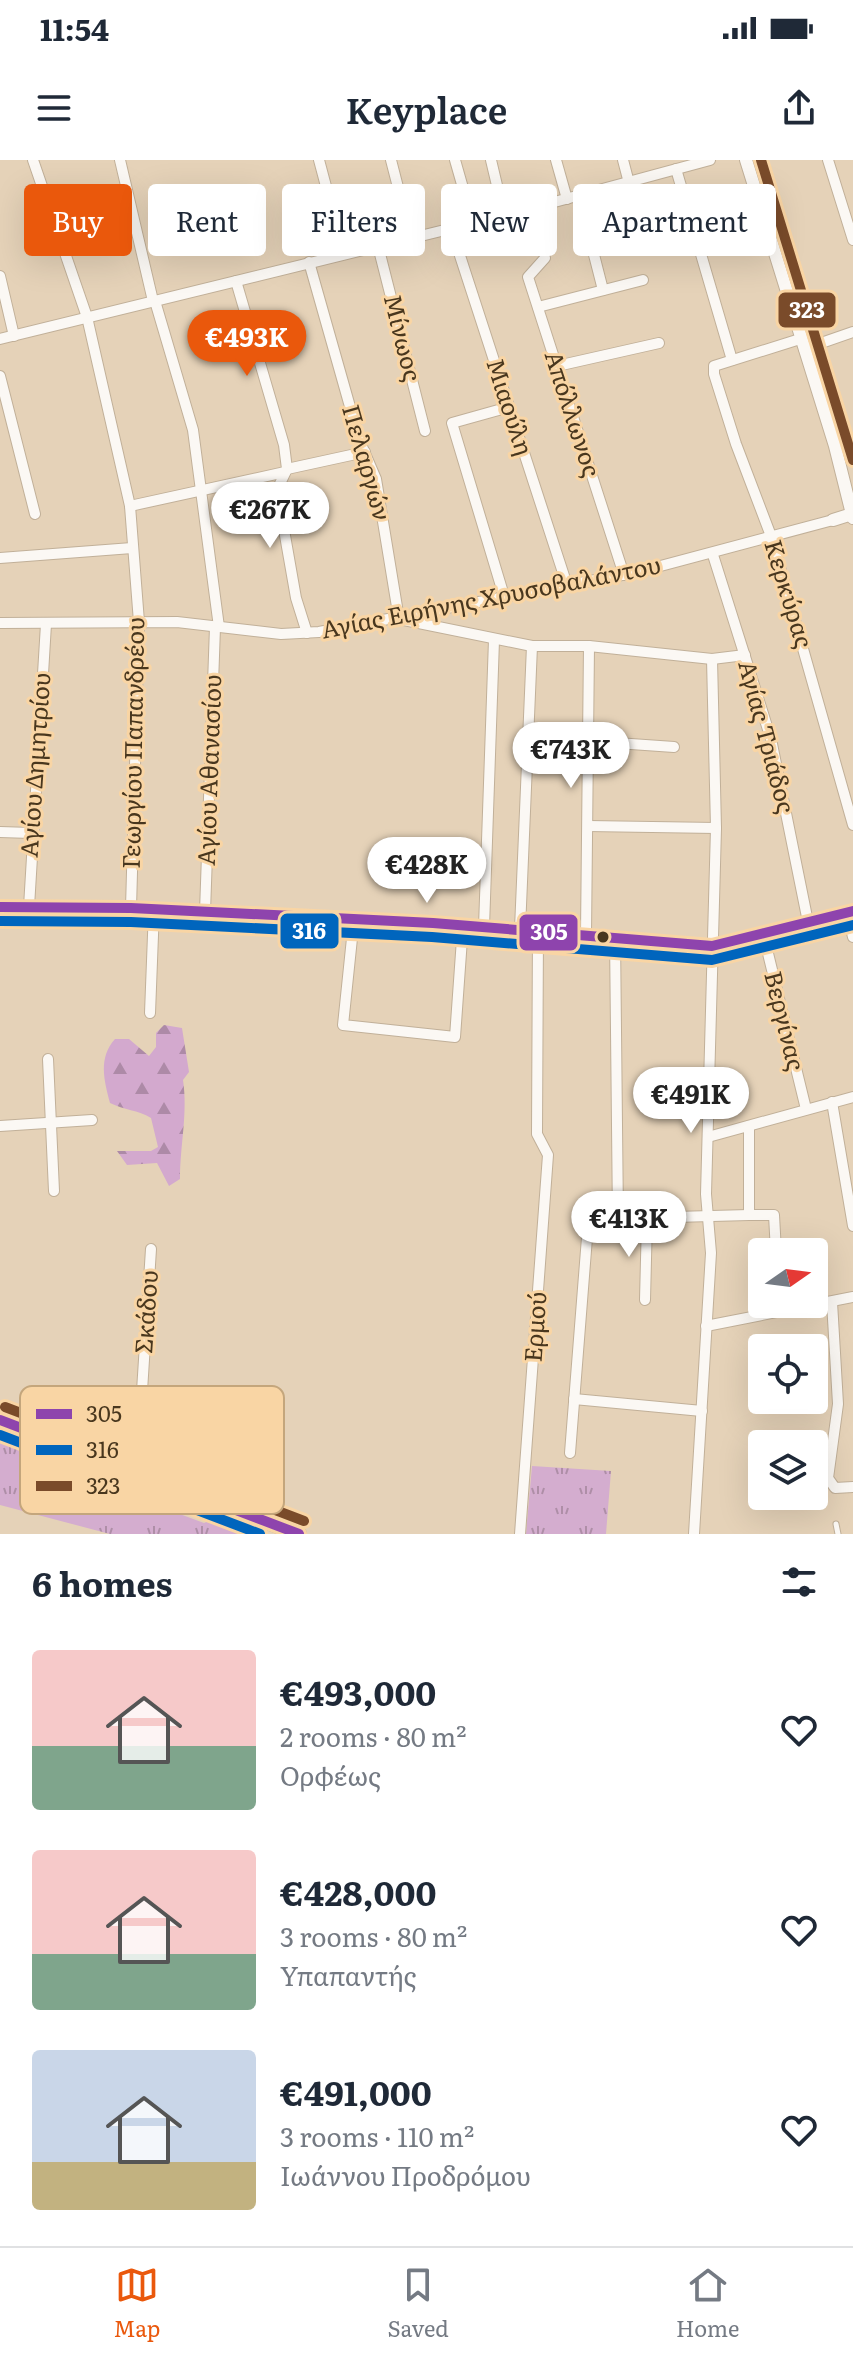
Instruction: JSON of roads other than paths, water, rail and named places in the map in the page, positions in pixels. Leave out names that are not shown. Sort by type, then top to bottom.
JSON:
[{"type":"main road","points":[[0,1420],[20,1427]]},
{"type":"main road","points":[[248,1514],[299,1534]]},
{"type":"street","name":"Γεωργίου Παπανδρέου","points":[[33,160],[87,317],[130,506],[139,622],[131,908]]},
{"type":"street","name":"Αγίου Αθανασίου","points":[[120,160],[154,301],[189,409],[217,627],[205,912]]},
{"type":"street","points":[[319,160],[325,184]]},
{"type":"street","points":[[391,160],[397,184]]},
{"type":"street","points":[[455,160],[462,184]]},
{"type":"street","points":[[491,160],[497,184]]},
{"type":"street","points":[[556,160],[567,199]]},
{"type":"street","points":[[623,160],[629,183]]},
{"type":"street","points":[[625,184],[710,160]]},
{"type":"street","points":[[746,160],[835,446],[853,516],[833,520]]},
{"type":"street","points":[[828,160],[853,240]]},
{"type":"street","points":[[676,169],[732,360],[853,332]]},
{"type":"street","points":[[557,202],[573,198]]},
{"type":"street","points":[[0,339],[335,256]]},
{"type":"street","name":"Μίνωος","points":[[381,256],[425,431]]},
{"type":"street","name":"Μιαούλη","points":[[460,256],[567,585]]},
{"type":"street","points":[[594,256],[603,290]]},
{"type":"street","name":"Απόλλωνος","points":[[545,258],[528,277],[624,575]]},
{"type":"street","name":"Πελαργών","points":[[309,262],[365,452],[376,479],[399,619]]},
{"type":"street","points":[[0,276],[14,336]]},
{"type":"street","points":[[538,307],[643,280]]},
{"type":"street","points":[[236,281],[284,445],[286,471],[277,490],[296,598],[307,633]]},
{"type":"street","points":[[557,366],[659,343]]},
{"type":"street","name":"Κερκύρας","points":[[732,360],[714,366],[736,444],[771,536],[853,825]]},
{"type":"street","points":[[0,376],[35,514]]},
{"type":"street","points":[[504,596],[452,423],[509,407]]},
{"type":"street","points":[[130,506],[365,452]]},
{"type":"street","name":"Αγίας Ειρήνης Χρυσοβαλάντου","points":[[0,623],[177,622],[281,634],[307,633],[399,619],[504,596],[624,575],[713,555],[833,520]]},
{"type":"street","points":[[0,558],[132,548]]},
{"type":"street","name":"Αγίας Τριάδος","points":[[713,555],[771,739],[808,922]]},
{"type":"street","points":[[399,619],[532,646],[589,646],[712,659],[745,655]]},
{"type":"street","name":"Αγίου Δημητρίου","points":[[29,907],[31,833],[46,624]]},
{"type":"street","points":[[484,927],[494,640]]},
{"type":"street","points":[[520,929],[532,646]]},
{"type":"street","points":[[586,934],[589,646]]},
{"type":"street","points":[[694,1534],[711,1253],[707,1218],[716,828],[712,659]]},
{"type":"street","points":[[588,741],[674,747]]},
{"type":"street","points":[[588,826],[716,828]]},
{"type":"street","points":[[0,832],[31,833]]},
{"type":"street","points":[[0,907],[131,908],[354,919],[520,929],[712,946],[850,912],[853,937]]},
{"type":"street","points":[[150,1013],[154,909]]},
{"type":"street","points":[[354,919],[343,1025],[455,1037],[463,925]]},
{"type":"street","name":"Ερμού","points":[[520,1534],[548,1155],[537,1136],[538,931]]},
{"type":"street","name":"Βεργίνας","points":[[763,933],[806,1109]]},
{"type":"street","points":[[615,937],[618,1219]]},
{"type":"street","points":[[48,1059],[54,1191]]},
{"type":"street","points":[[708,1137],[853,1097]]},
{"type":"street","points":[[832,1102],[853,1226]]},
{"type":"street","points":[[0,1126],[92,1120]]},
{"type":"street","points":[[749,1126],[749,1215]]},
{"type":"street","points":[[570,1453],[585,1232],[593,1221],[749,1215],[775,1217],[776,1238]]},
{"type":"street","points":[[645,1300],[647,1219]]},
{"type":"street","name":"Σκάδου","points":[[142,1386],[151,1249]]},
{"type":"street","points":[[828,1302],[853,1297]]},
{"type":"street","points":[[832,1302],[838,1404],[830,1462],[831,1486],[853,1487]]},
{"type":"street","points":[[706,1326],[748,1316]]},
{"type":"street","points":[[574,1399],[702,1411]]},
{"type":"lane","points":[[836,1524],[838,1534]]}]
